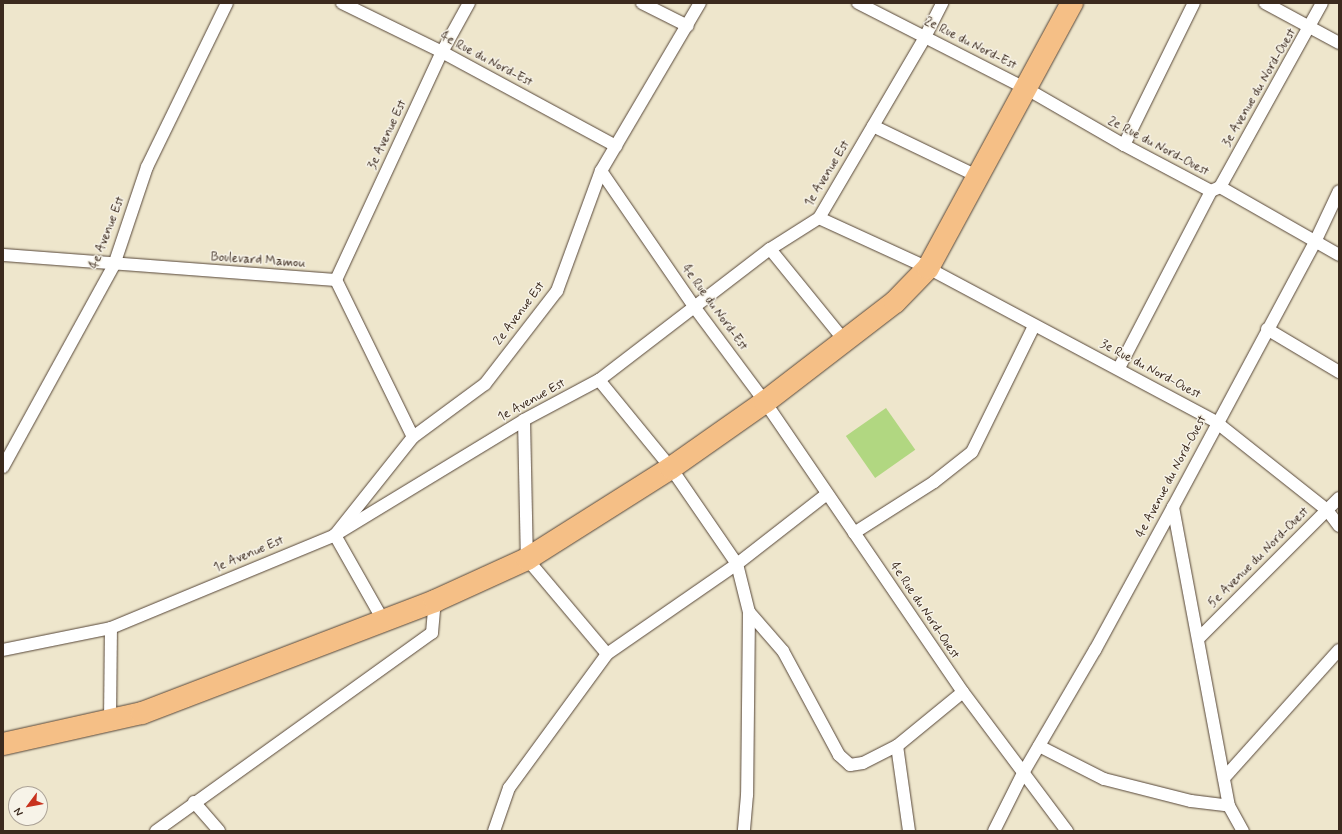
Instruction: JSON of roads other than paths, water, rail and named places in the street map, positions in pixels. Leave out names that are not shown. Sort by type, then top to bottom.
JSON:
[{"type":"highway","points":[[3,744],[110,720],[182,700],[383,620],[435,601],[527,559],[671,468],[765,402],[895,302],[928,268],[1027,89],[1072,3]]},
{"type":"street","name":"4e Avenue Est","points":[[3,467],[6,454],[114,265],[147,167],[227,3]]},
{"type":"street","name":"4e Rue du Nord-Est","points":[[342,3],[442,52],[616,146]]},
{"type":"street","name":"3e Avenue Est","points":[[336,280],[442,52],[469,3]]},
{"type":"street","points":[[642,3],[688,26]]},
{"type":"street","name":"2e Avenue Est","points":[[335,535],[413,437],[485,384],[557,291],[601,171],[688,26],[700,3]]},
{"type":"street","name":"2e Rue du Nord-Est","points":[[858,3],[1027,89]]},
{"type":"street","name":"1e Avenue Est","points":[[3,650],[111,628],[335,535],[524,420],[599,380],[695,308],[770,249],[819,218],[925,37],[942,3]]},
{"type":"street","points":[[1124,145],[1194,3]]},
{"type":"street","points":[[1265,3],[1339,43]]},
{"type":"street","name":"3e Avenue du Nord-Ouest","points":[[1119,368],[1216,189],[1311,28],[1322,3]]},
{"type":"street","name":"2e Rue du Nord-Ouest","points":[[1027,89],[1124,145],[1216,189],[1339,255]]},
{"type":"street","points":[[873,126],[979,176]]},
{"type":"street","name":"4e Rue du Nord-Est","points":[[601,171],[695,308],[765,402]]},
{"type":"street","name":"4e Avenue du Nord-Ouest","points":[[994,831],[1023,773],[1095,650],[1173,507],[1216,422],[1315,242],[1339,191]]},
{"type":"street","name":"3e Rue du Nord-Ouest","points":[[819,218],[928,268],[1034,326],[1119,368],[1216,422],[1327,510],[1339,526]]},
{"type":"street","points":[[770,249],[844,340]]},
{"type":"street","name":"Boulevard Mamou","points":[[3,255],[114,265],[336,280]]},
{"type":"street","points":[[336,280],[413,437]]},
{"type":"street","points":[[854,533],[934,482],[972,452],[1034,326]]},
{"type":"street","points":[[1268,329],[1339,372]]},
{"type":"street","points":[[599,380],[671,468],[737,564],[749,612],[747,795],[744,831]]},
{"type":"street","name":"4e Rue du Nord-Ouest","points":[[765,402],[963,692],[1067,831]]},
{"type":"street","points":[[524,420],[527,559],[607,654]]},
{"type":"street","points":[[494,831],[509,788],[607,654],[737,564],[827,494]]},
{"type":"street","name":"5e Avenue du Nord-Ouest","points":[[1199,638],[1339,498]]},
{"type":"street","points":[[1173,507],[1199,638],[1229,806],[1243,831]]},
{"type":"street","points":[[335,535],[383,620]]},
{"type":"street","points":[[156,831],[194,802],[432,633],[435,601]]},
{"type":"street","points":[[749,612],[783,651],[839,755],[850,765],[863,763],[897,746],[963,692]]},
{"type":"street","points":[[110,720],[111,628]]},
{"type":"street","points":[[1224,778],[1339,650]]},
{"type":"street","points":[[897,746],[909,831]]},
{"type":"street","points":[[1039,746],[1104,779],[1191,801],[1229,806]]},
{"type":"street","points":[[194,802],[219,831]]}]
